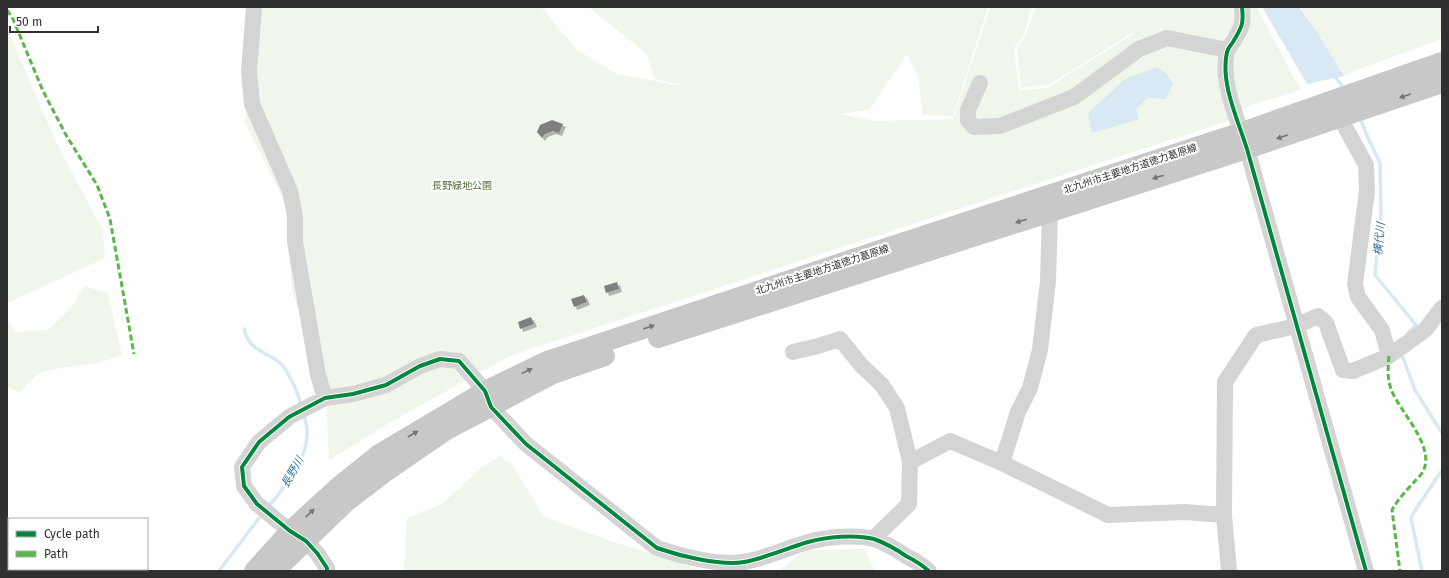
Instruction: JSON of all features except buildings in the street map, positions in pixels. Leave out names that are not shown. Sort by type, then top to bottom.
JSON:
[{"type":"main road","name":"北九州市主要地方道徳力葛原線","points":[[488,399],[553,374],[643,343],[1050,212],[1244,140],[1442,62]]},
{"type":"main road","name":"北九州市主要地方道徳力葛原線","points":[[254,571],[298,536],[345,504],[384,473],[488,399],[547,361],[884,248],[1244,140],[1442,83]]},
{"type":"main road","name":"北九州市主要地方道徳力葛原線","points":[[275,571],[298,536]]},
{"type":"street","points":[[254,7],[249,71],[252,104],[290,191],[295,216],[295,242],[318,375],[325,398]]},
{"type":"street","points":[[1242,7],[1244,21],[1227,50],[1224,69],[1232,104],[1244,140],[1366,571]]},
{"type":"street","points":[[980,83],[968,110],[968,120],[974,127],[1000,126],[1074,97],[1139,49],[1167,38],[1227,50]]},
{"type":"street","points":[[1344,125],[1366,165],[1367,191],[1355,284],[1358,297],[1382,330],[1389,356]]},
{"type":"street","points":[[1002,463],[1018,412],[1030,388],[1040,350],[1048,281],[1050,212]]},
{"type":"street","points":[[1229,571],[1224,515],[1225,382],[1256,335],[1296,326],[1318,316],[1326,324],[1343,370],[1353,371],[1389,356],[1425,330],[1442,308]]},
{"type":"street","points":[[794,352],[840,339],[861,365],[882,385],[897,408],[910,462],[909,504],[873,539]]},
{"type":"street","points":[[327,571],[317,552],[257,504],[244,486],[242,467],[259,442],[289,416],[325,398],[353,394],[386,385],[420,366],[440,360],[459,361],[488,399],[526,444],[657,548],[674,554],[708,560],[743,562],[808,542],[844,536],[873,539],[893,547],[924,566],[929,571]]},
{"type":"street","points":[[910,462],[950,441],[1002,463],[1108,515],[1185,512],[1224,515]]},
{"type":"green space","name":"長野緑地公園","points":[[257,7],[541,7],[577,50],[617,74],[694,88],[655,79],[647,54],[588,7],[988,7],[953,116],[923,115],[918,76],[907,54],[869,110],[840,114],[875,121],[953,119],[990,7],[1032,7],[1023,37],[1014,48],[1019,90],[1047,88],[1132,35],[1134,32],[1050,84],[1021,88],[1017,49],[1025,37],[1035,7],[1256,7],[1301,90],[1230,112],[1231,120],[512,355],[389,423],[329,460],[325,382],[292,292],[286,203],[257,148],[245,121]]},
{"type":"green space","points":[[1300,7],[1442,7],[1442,39],[1351,72],[1344,76]]},
{"type":"green space","points":[[7,28],[55,140],[103,231],[105,258],[7,303]]},
{"type":"green space","points":[[84,286],[108,293],[122,355],[98,363],[54,369],[38,373],[19,393],[7,386],[7,320],[15,332],[48,330],[71,308]]},
{"type":"green space","points":[[500,456],[513,466],[544,517],[614,542],[702,570],[711,571],[404,571],[407,518],[442,504],[481,468]]},
{"type":"green space","points":[[864,549],[875,571],[780,571],[804,550]]},
{"type":"water","points":[[1262,7],[1299,7],[1317,32],[1344,76],[1307,84]]},
{"type":"water","points":[[1157,67],[1166,73],[1173,84],[1166,99],[1148,98],[1136,109],[1139,119],[1092,133],[1088,113],[1125,79]]},
{"type":"waterway","name":"横代川","points":[[1333,74],[1345,90]]},
{"type":"waterway","name":"横代川","points":[[1360,118],[1380,163],[1381,213],[1375,275],[1416,325],[1407,334]]},
{"type":"waterway","name":"長野川","points":[[244,329],[253,346],[279,362],[286,370],[293,382],[301,406]]},
{"type":"waterway","name":"横代川","points":[[1401,352],[1415,390],[1442,433]]},
{"type":"waterway","name":"長野川","points":[[268,507],[295,471],[304,451],[307,440],[307,430],[303,414]]},
{"type":"waterway","name":"横代川","points":[[1422,571],[1411,518],[1442,470]]},
{"type":"waterway","name":"長野川","points":[[219,571],[263,513]]},
{"type":"marked path","points":[[7,10],[13,19],[43,91],[66,135],[97,185],[110,219],[134,354]]},
{"type":"marked path","points":[[1389,356],[1388,377],[1391,389],[1420,439],[1426,459],[1423,472],[1400,498],[1392,510],[1400,571]]},
{"type":"cycle path","points":[[1242,7],[1242,25],[1227,52],[1225,64],[1228,89],[1247,149],[1366,571]]},
{"type":"cycle path","points":[[327,571],[327,568],[317,553],[306,541],[290,531],[257,504],[244,486],[242,467],[259,442],[289,417],[325,398],[353,394],[386,385],[420,366],[440,359],[459,361],[485,391],[491,407],[526,444],[657,548],[700,560],[734,563],[760,558],[815,540],[841,537],[866,537],[886,544],[929,571]]}]
